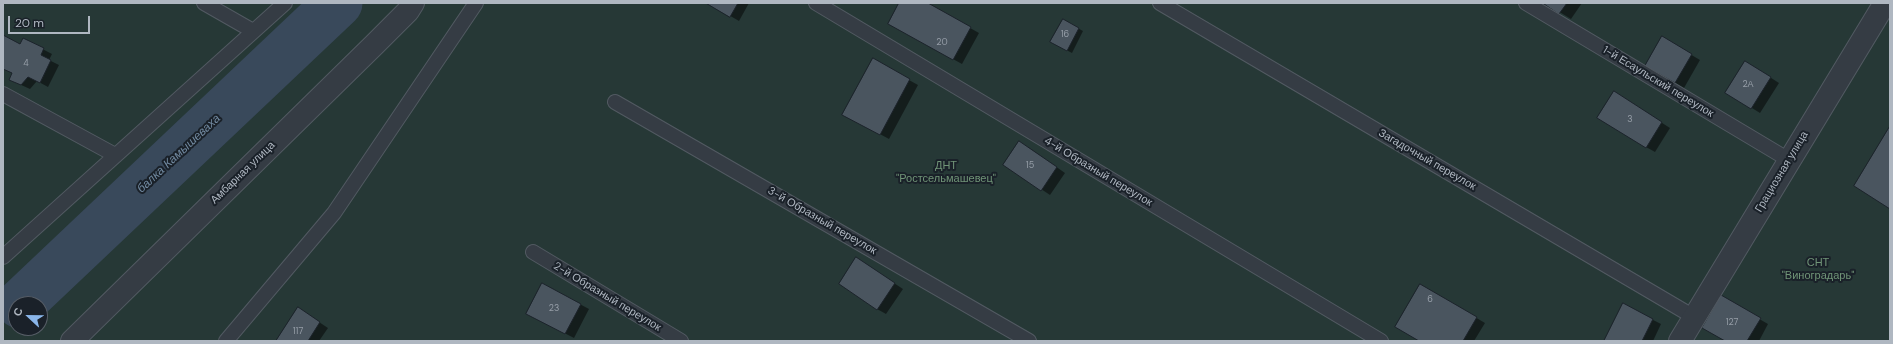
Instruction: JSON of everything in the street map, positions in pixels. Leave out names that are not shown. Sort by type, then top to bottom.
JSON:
[{"type":"street","name":"Амбарная улица","points":[[72,341],[375,44],[408,11],[412,3]]},
{"type":"street","name":"Грациозная улица","points":[[1680,341],[1790,160],[1878,6]]},
{"type":"lane","points":[[204,3],[253,31]]},
{"type":"lane","points":[[3,257],[285,3]]},
{"type":"lane","points":[[226,341],[334,214],[476,3]]},
{"type":"lane","name":"4-й Образный переулок","points":[[816,3],[1381,341]]},
{"type":"lane","name":"Загадочный переулок","points":[[1160,3],[1694,317]]},
{"type":"lane","name":"1-й Есаульский переулок","points":[[1526,3],[1790,160]]},
{"type":"lane","points":[[3,94],[115,155]]},
{"type":"lane","name":"3-й Образный переулок","points":[[615,102],[1029,341]]},
{"type":"lane","name":"2-й Образный переулок","points":[[533,252],[681,341]]},
{"type":"green space","name":"ДНТ \"Ростсельмашевец\"","points":[[3,3],[1890,3],[1890,341],[3,341]]},
{"type":"building","points":[[706,3],[738,3],[730,17]]},
{"type":"building","points":[[899,3],[928,3],[971,27],[953,60],[888,24]]},
{"type":"building","points":[[1543,3],[1567,3],[1559,14]]},
{"type":"building","points":[[1063,19],[1079,28],[1067,51],[1050,42]]},
{"type":"building","points":[[3,35],[20,44],[23,38],[44,48],[41,55],[51,60],[40,83],[28,77],[21,85],[9,80],[12,73],[3,69]]},
{"type":"building","points":[[1662,36],[1692,54],[1675,83],[1645,66]]},
{"type":"building","points":[[873,58],[910,79],[880,135],[842,115]]},
{"type":"building","points":[[1745,61],[1771,77],[1751,109],[1725,93]]},
{"type":"building","points":[[1614,91],[1662,122],[1646,148],[1597,118]]},
{"type":"building","points":[[1890,126],[1890,209],[1854,186]]},
{"type":"building","points":[[1019,141],[1057,167],[1041,191],[1003,165]]},
{"type":"building","points":[[856,257],[895,283],[877,310],[839,284]]},
{"type":"building","points":[[542,283],[581,304],[565,334],[526,314]]},
{"type":"building","points":[[1420,284],[1477,317],[1463,341],[1419,341],[1395,327]]},
{"type":"building","points":[[1721,295],[1761,318],[1747,341],[1725,341],[1702,328]]},
{"type":"building","points":[[1623,303],[1653,319],[1642,341],[1604,341]]},
{"type":"building","points":[[298,307],[320,322],[308,341],[276,341]]},
{"type":"waterway","name":"балка Камышеваха","points":[[28,296],[338,3]]},
{"type":"park label","name":"СНТ \"Виноградарь\"","points":[[1818,269]]}]
